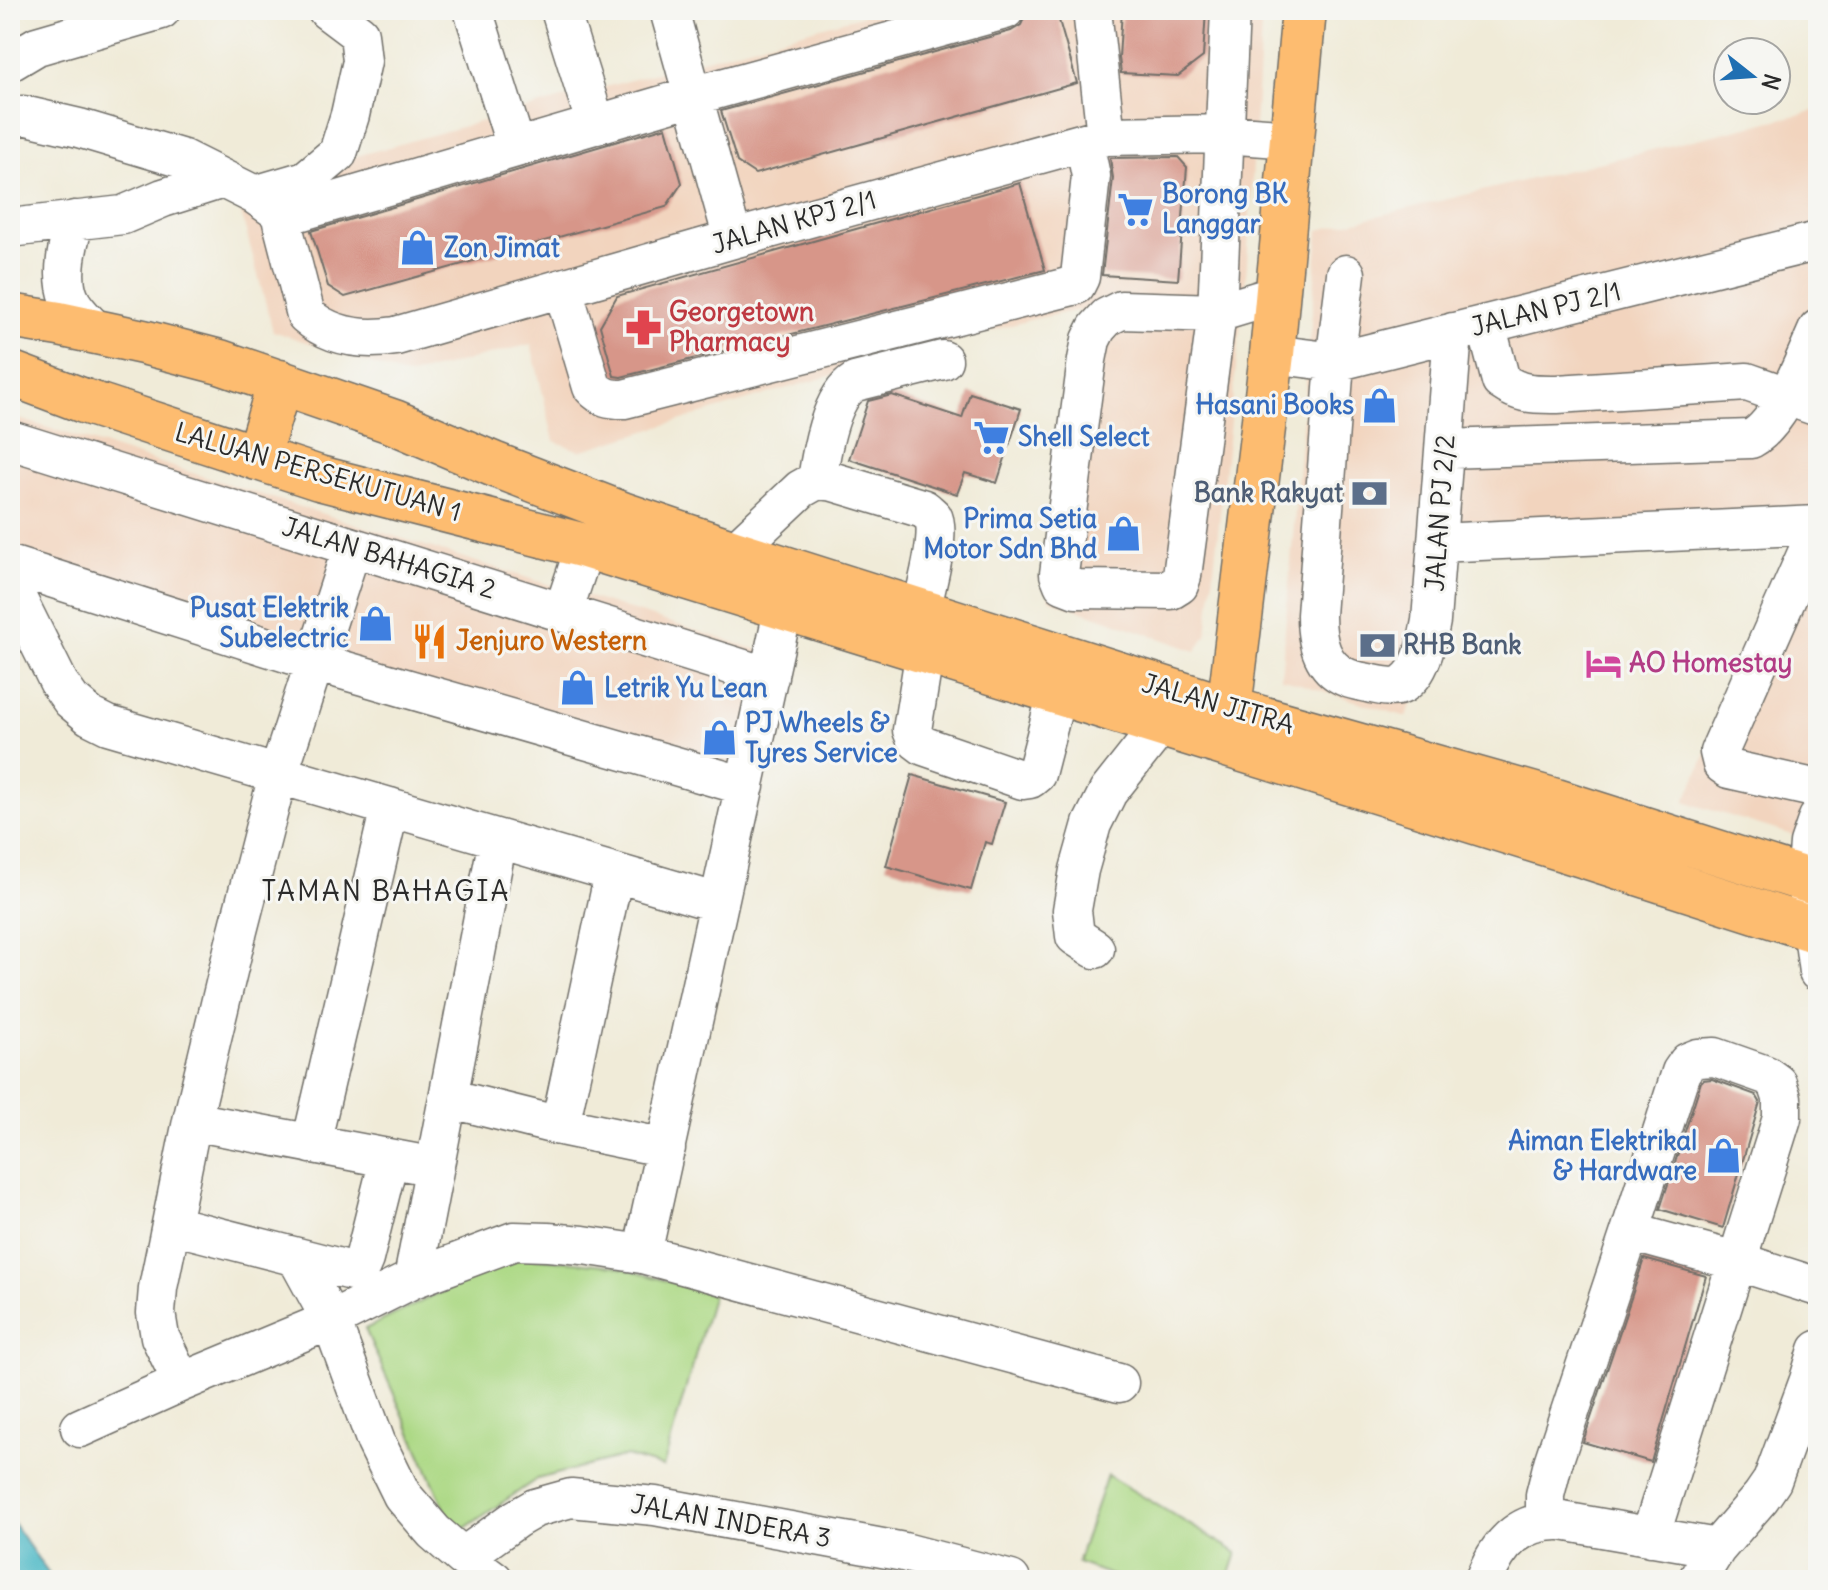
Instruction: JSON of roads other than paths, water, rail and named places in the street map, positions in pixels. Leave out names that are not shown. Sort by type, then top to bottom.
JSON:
[{"type":"main road","points":[[1229,709],[1272,354],[1304,10]]},
{"type":"main road","points":[[10,316],[220,362],[280,382],[257,458]]},
{"type":"main road","name":"LALUAN PERSEKUTUAN 1","points":[[10,373],[84,401],[319,478],[630,560]]},
{"type":"main road","name":"JALAN JITRA","points":[[280,382],[394,422],[622,514],[734,552],[923,630],[1057,693],[1814,930]]},
{"type":"main road","name":"JALAN JITRA","points":[[630,560],[784,606],[923,630],[1229,709],[1556,801],[1812,882]]},
{"type":"street","points":[[10,62],[37,46],[161,10]]},
{"type":"street","points":[[10,228],[123,215],[163,198],[306,180],[338,153],[362,61],[359,34],[327,10]]},
{"type":"street","points":[[473,10],[516,147]]},
{"type":"street","points":[[560,10],[596,125]]},
{"type":"street","points":[[669,10],[733,239]]},
{"type":"street","points":[[10,120],[23,115],[183,159],[239,187],[285,216],[693,96],[1005,10]]},
{"type":"street","points":[[563,289],[592,387],[609,399],[624,399],[1076,285],[1080,277],[1095,139],[1092,10]]},
{"type":"street","points":[[1230,10],[1217,313],[1179,585],[1171,590],[1076,589],[1063,584],[1059,574],[1087,360],[1097,328],[1107,317],[1121,310],[1217,313],[1277,295]]},
{"type":"street","name":"JALAN KPJ 2/1","points":[[285,216],[282,222],[306,315],[333,332],[377,339],[1095,139],[1224,134],[1293,139]]},
{"type":"street","points":[[75,220],[67,245],[65,268],[68,296],[77,311],[98,333]]},
{"type":"street","name":"JALAN PJ 2/1","points":[[1272,354],[1335,362],[1818,241]]},
{"type":"street","name":"JALAN PJ 2/2","points":[[1346,274],[1335,362],[1316,631],[1325,661],[1346,678],[1387,687],[1402,685],[1411,677],[1426,644],[1431,621],[1445,449],[1470,328]]},
{"type":"street","points":[[1470,328],[1501,381],[1519,392],[1557,394],[1747,382],[1803,401]]},
{"type":"street","points":[[1445,449],[1751,439],[1803,401],[1818,329]]},
{"type":"street","points":[[817,480],[828,427],[843,392],[849,386],[943,360]]},
{"type":"street","name":"JALAN BAHAGIA 2","points":[[10,440],[769,677]]},
{"type":"street","points":[[734,552],[801,489],[817,480],[834,482],[924,509],[933,516],[936,527],[912,730],[916,740],[924,746],[1023,780],[1030,779],[1036,774],[1057,693]]},
{"type":"street","points":[[1437,543],[1818,526],[1719,752],[1722,764],[1729,769],[1818,789]]},
{"type":"street","points":[[563,612],[585,546]]},
{"type":"street","points":[[182,1382],[160,1337],[156,1313],[158,1288],[192,1121],[278,775],[352,547]]},
{"type":"street","points":[[10,565],[315,662],[745,786]]},
{"type":"street","points":[[10,584],[59,683],[71,700],[90,716],[108,725],[719,903]]},
{"type":"street","points":[[642,1254],[784,606]]},
{"type":"street","points":[[1095,949],[1075,936],[1072,910],[1092,824],[1108,792],[1161,725]]},
{"type":"street","points":[[311,1144],[390,807]]},
{"type":"street","points":[[1818,818],[1809,844],[1818,972]]},
{"type":"street","points":[[413,1279],[498,839]]},
{"type":"street","points":[[560,1126],[614,873]]},
{"type":"street","points":[[1545,1520],[1545,1495],[1553,1463],[1681,1072],[1688,1062],[1715,1057],[1766,1075],[1777,1083],[1782,1098],[1782,1118],[1650,1537]]},
{"type":"street","points":[[448,1098],[666,1148]]},
{"type":"street","points":[[192,1121],[434,1167]]},
{"type":"street","points":[[172,1225],[352,1271],[361,1266],[364,1259],[389,1159]]},
{"type":"street","points":[[1630,1232],[1818,1287]]},
{"type":"street","points":[[80,1428],[331,1320],[413,1279],[514,1241],[583,1245],[642,1254],[1119,1383]]},
{"type":"street","points":[[297,1258],[331,1320],[376,1442],[402,1495],[434,1532],[494,1580]]},
{"type":"street","points":[[1697,1580],[1717,1548],[1772,1481],[1818,1350]]},
{"type":"street","name":"JALAN INDERA 3","points":[[463,1557],[535,1508],[571,1498],[655,1506],[873,1546],[1011,1580]]},
{"type":"street","points":[[1484,1580],[1491,1562],[1506,1540],[1518,1531],[1545,1520],[1717,1548]]},
{"type":"water","points":[[10,1519],[53,1580],[10,1580]]},
{"type":"place","name":"Borong BK Langgar","points":[[1136,209]]},
{"type":"place","name":"Zon Jimat","points":[[418,248]]},
{"type":"place","name":"Georgetown Pharmacy","points":[[643,327]]},
{"type":"place","name":"Hasani Books","points":[[1380,405]]},
{"type":"place","name":"Shell Select","points":[[992,437]]},
{"type":"place","name":"Bank Rakyat","points":[[1369,493]]},
{"type":"place","name":"Prima Setia Motor Sdn Bhd","points":[[1123,534]]},
{"type":"place","name":"Pusat Elektrik Subelectric","points":[[375,623]]},
{"type":"place","name":"Jenjuro Western","points":[[430,641]]},
{"type":"place","name":"RHB Bank","points":[[1377,645]]},
{"type":"place","name":"AO Homestay","points":[[1603,663]]},
{"type":"place","name":"Letrik Yu Lean","points":[[578,688]]},
{"type":"place","name":"PJ Wheels & Tyres Service","points":[[719,738]]},
{"type":"place","name":"Aiman Elektrikal & Hardware","points":[[1723,1156]]},
{"type":"district","name":"TAMAN BAHAGIA","points":[[386,891]]}]
